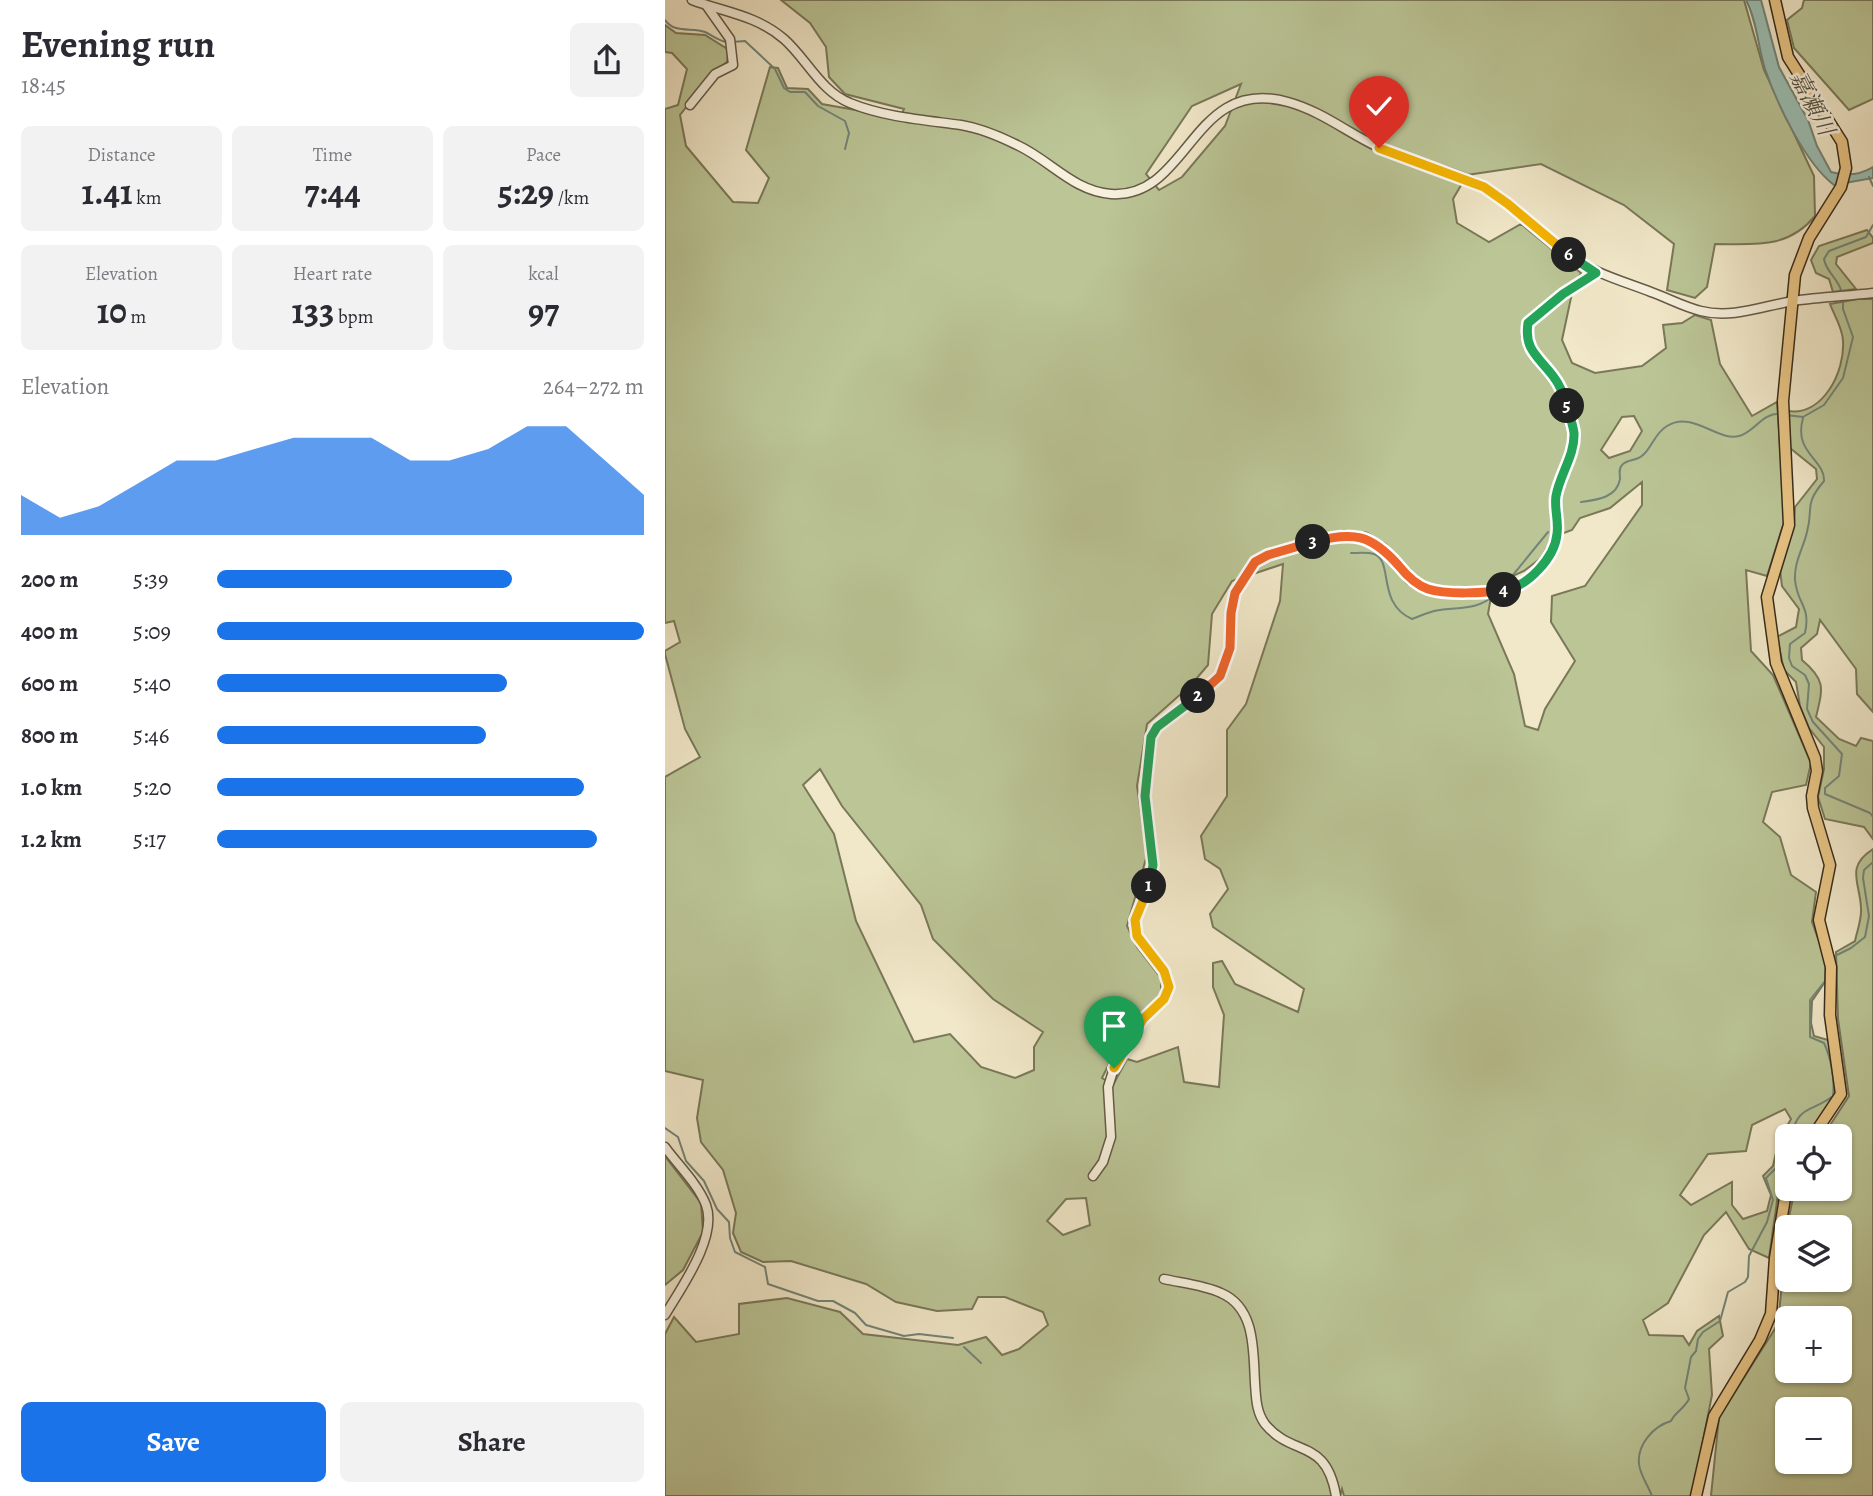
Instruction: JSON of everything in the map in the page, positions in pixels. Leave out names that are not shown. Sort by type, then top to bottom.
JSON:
[{"type":"main road","points":[[1775,0],[1788,57],[1842,142],[1846,168],[1841,187],[1809,238],[1798,263],[1783,401],[1789,525],[1769,584],[1767,608],[1776,663],[1815,758],[1817,771],[1812,796],[1813,808],[1831,865],[1819,920],[1831,967],[1829,1015],[1841,1094],[1821,1124]]},
{"type":"main road","points":[[1696,1496],[1714,1416],[1760,1340],[1771,1314],[1783,1201]]},
{"type":"street","points":[[692,0],[735,12],[773,30],[793,48],[825,85],[848,103],[884,113],[964,125],[991,134],[1037,155],[1068,179],[1097,192],[1120,194],[1151,184],[1167,172],[1203,125],[1231,106],[1263,99],[1284,101],[1324,118],[1379,148],[1484,187],[1569,255],[1596,273],[1700,311],[1732,313],[1792,302],[1873,293]]},
{"type":"street","points":[[690,105],[715,74],[733,65],[731,43],[706,5]]},
{"type":"street","points":[[1093,1176],[1103,1161],[1111,1137],[1108,1087],[1114,1068],[1143,1019],[1164,999],[1169,987],[1164,971],[1137,936],[1135,920],[1152,879],[1153,865],[1145,796],[1151,737],[1157,727],[1203,693],[1220,676],[1230,648],[1231,613],[1235,593],[1255,562],[1268,555],[1344,535],[1365,537],[1383,548],[1410,580],[1429,590],[1487,593],[1513,589],[1532,575],[1550,555],[1557,535],[1556,496],[1572,449],[1574,432],[1563,392],[1529,347],[1526,336],[1528,323],[1563,294],[1596,273]]},
{"type":"street","points":[[665,1147],[703,1198],[710,1219],[706,1239],[665,1315]]},
{"type":"street","points":[[1164,1279],[1219,1291],[1228,1296],[1246,1315],[1251,1332],[1257,1408],[1264,1422],[1276,1435],[1313,1452],[1326,1463],[1336,1496]]},
{"type":"green space","points":[[781,0],[1744,0],[1764,70],[1814,176],[1815,216],[1805,227],[1794,234],[1770,242],[1715,244],[1707,287],[1695,298],[1667,290],[1674,244],[1624,205],[1541,164],[1467,175],[1453,199],[1457,223],[1489,242],[1521,224],[1581,273],[1572,293],[1562,340],[1572,363],[1595,373],[1642,366],[1666,348],[1663,325],[1682,323],[1695,315],[1711,320],[1720,364],[1752,416],[1777,402],[1785,519],[1767,576],[1746,570],[1751,651],[1773,675],[1811,763],[1806,785],[1772,792],[1763,822],[1780,837],[1791,875],[1816,892],[1812,922],[1825,958],[1827,979],[1812,1001],[1811,1023],[1814,1036],[1828,1040],[1838,1089],[1834,1101],[1818,1124],[1788,1124],[1791,1119],[1785,1109],[1752,1125],[1746,1151],[1708,1154],[1680,1195],[1691,1205],[1732,1182],[1732,1205],[1743,1219],[1767,1211],[1771,1195],[1763,1176],[1773,1166],[1775,1157],[1777,1201],[1769,1258],[1749,1249],[1726,1212],[1704,1235],[1668,1303],[1643,1320],[1649,1335],[1683,1336],[1689,1345],[1697,1331],[1719,1316],[1723,1336],[1709,1349],[1712,1395],[1692,1496],[1344,1496],[1342,1489],[1340,1496],[665,1496],[665,1334],[674,1317],[696,1342],[739,1334],[739,1304],[787,1298],[840,1312],[863,1334],[958,1345],[986,1337],[1002,1355],[1019,1349],[1048,1325],[1043,1312],[1005,1297],[978,1297],[972,1309],[937,1311],[896,1302],[866,1284],[791,1261],[763,1262],[741,1252],[733,1233],[736,1213],[723,1170],[701,1142],[697,1118],[703,1080],[665,1071],[665,777],[700,757],[685,729],[665,654],[665,651],[680,642],[674,621],[665,623],[665,109],[678,105],[687,69],[672,53],[665,52],[665,25],[676,33],[705,35],[729,50],[727,62],[713,73],[680,115],[686,146],[733,202],[758,203],[769,178],[746,150],[770,67],[778,68],[787,88],[808,89],[822,104],[900,118],[904,109],[845,94],[829,77],[826,47],[810,23]],"holes":[[[1241,84],[1225,126],[1182,177],[1159,190],[1146,174],[1192,106]],[[1634,416],[1642,431],[1630,451],[1609,458],[1601,450],[1622,417]],[[1642,482],[1642,505],[1585,586],[1552,596],[1551,622],[1575,661],[1545,709],[1538,730],[1525,726],[1514,674],[1488,614],[1493,585],[1524,571],[1541,558],[1553,537],[1572,530],[1580,518],[1610,508]],[[1283,564],[1280,601],[1246,704],[1227,730],[1227,796],[1201,836],[1205,859],[1220,869],[1228,889],[1210,914],[1213,927],[1304,989],[1298,1012],[1235,984],[1222,961],[1213,963],[1213,987],[1224,1015],[1219,1087],[1184,1082],[1178,1047],[1137,1062],[1127,1059],[1113,1085],[1102,1078],[1129,1024],[1161,996],[1161,978],[1137,947],[1127,926],[1147,855],[1137,786],[1147,724],[1191,685],[1208,665],[1212,614],[1232,581]],[[820,769],[842,806],[921,905],[933,939],[993,999],[1043,1032],[1034,1047],[1034,1070],[1015,1078],[981,1067],[950,1034],[914,1042],[856,921],[834,834],[803,785]],[[1086,1198],[1090,1225],[1063,1235],[1047,1221],[1066,1199]]]},
{"type":"green space","points":[[1804,0],[1873,0],[1873,99],[1849,110],[1794,48],[1787,20],[1802,8]]},
{"type":"green space","points":[[1867,230],[1873,243],[1837,257],[1836,264],[1856,289],[1833,292],[1829,279],[1816,273],[1811,260],[1819,246]]},
{"type":"green space","points":[[1873,299],[1873,712],[1857,694],[1856,669],[1820,620],[1817,634],[1801,648],[1802,660],[1815,673],[1821,685],[1816,717],[1839,739],[1856,746],[1861,738],[1873,741],[1873,839],[1864,827],[1825,819],[1818,797],[1824,769],[1824,747],[1809,728],[1800,706],[1796,682],[1784,670],[1777,637],[1796,627],[1799,609],[1782,586],[1780,570],[1794,526],[1795,507],[1817,479],[1816,469],[1790,448],[1788,411],[1812,407],[1829,390],[1836,378],[1843,353],[1843,336],[1830,304]]},
{"type":"green space","points":[[1873,849],[1873,1496],[1711,1496],[1719,1417],[1775,1329],[1775,1383],[1852,1383],[1852,1306],[1780,1306],[1781,1292],[1852,1292],[1852,1215],[1789,1215],[1792,1201],[1852,1201],[1852,1124],[1831,1124],[1849,1096],[1838,1019],[1836,952],[1855,941],[1861,912],[1856,876],[1859,862]]},
{"type":"green space","points":[[665,1156],[701,1203],[703,1232],[683,1270],[665,1285]]},
{"type":"water","points":[[1746,0],[1761,0],[1779,67],[1808,120],[1817,146],[1831,172],[1853,174],[1873,167],[1873,178],[1834,185],[1813,163],[1793,132],[1770,83]]},
{"type":"waterway","points":[[665,20],[678,29],[705,32],[727,42]]},
{"type":"waterway","points":[[732,42],[745,41],[775,69],[784,88],[790,92],[805,92],[818,106],[845,121],[849,133],[845,149]]},
{"type":"waterway","points":[[1869,177],[1873,186]]},
{"type":"waterway","points":[[1842,294],[1824,259],[1829,251],[1866,237],[1873,225]]},
{"type":"waterway","points":[[1786,415],[1803,417],[1824,405],[1843,378],[1853,337],[1843,309],[1843,299]]},
{"type":"waterway","points":[[1581,502],[1605,497],[1615,490],[1620,479],[1621,466],[1643,455],[1659,432],[1676,422],[1695,424],[1731,437],[1745,434],[1769,416],[1781,414]]},
{"type":"waterway","points":[[1803,418],[1802,440],[1820,467],[1824,481],[1813,496],[1809,524],[1797,561],[1796,588],[1805,611],[1806,624],[1805,633],[1790,644],[1789,658],[1792,666],[1805,675],[1809,684],[1807,709],[1813,722],[1842,754],[1839,776],[1825,788],[1825,794],[1870,813],[1873,817]]},
{"type":"waterway","points":[[1504,586],[1548,532]]},
{"type":"waterway","points":[[1351,553],[1371,553],[1380,558],[1394,603],[1412,619],[1434,611],[1480,604],[1495,595]]},
{"type":"waterway","points":[[1831,958],[1865,937],[1869,916],[1863,878],[1864,870],[1873,862]]},
{"type":"waterway","points":[[1795,1124],[1807,1110],[1833,1096],[1833,1076],[1824,1043],[1810,1037],[1810,1000],[1825,981],[1826,964]]},
{"type":"waterway","points":[[665,1128],[678,1137],[686,1161],[704,1181],[717,1209],[729,1222],[730,1238],[735,1252],[765,1267],[768,1284],[818,1301],[833,1301],[855,1313],[866,1325],[904,1336],[919,1334],[953,1338]]},
{"type":"waterway","points":[[1652,1496],[1640,1468],[1641,1450],[1648,1437],[1671,1421],[1689,1399],[1685,1388],[1691,1357],[1696,1351],[1698,1339],[1703,1332],[1720,1321],[1728,1292],[1745,1282],[1748,1277],[1749,1256],[1767,1222],[1773,1200],[1766,1178],[1775,1169]]},
{"type":"waterway","points":[[964,1347],[981,1363]]},
{"type":"route","points":[[1114,1068],[1143,1019],[1164,999],[1169,987],[1164,971],[1137,936],[1135,920],[1152,879],[1153,865],[1145,796],[1151,737],[1157,727],[1203,693],[1220,676],[1230,648],[1231,613],[1235,593],[1255,562],[1268,555],[1324,539],[1344,535],[1365,537],[1383,548],[1410,580],[1429,590],[1487,593],[1513,589],[1532,575],[1550,555],[1557,535],[1556,496],[1572,449],[1574,432],[1563,392],[1529,347],[1526,336],[1528,323],[1563,294],[1596,273],[1569,255],[1484,187],[1379,148]]},
{"type":"water label","name":"嘉瀬川","points":[[1812,103]]}]
